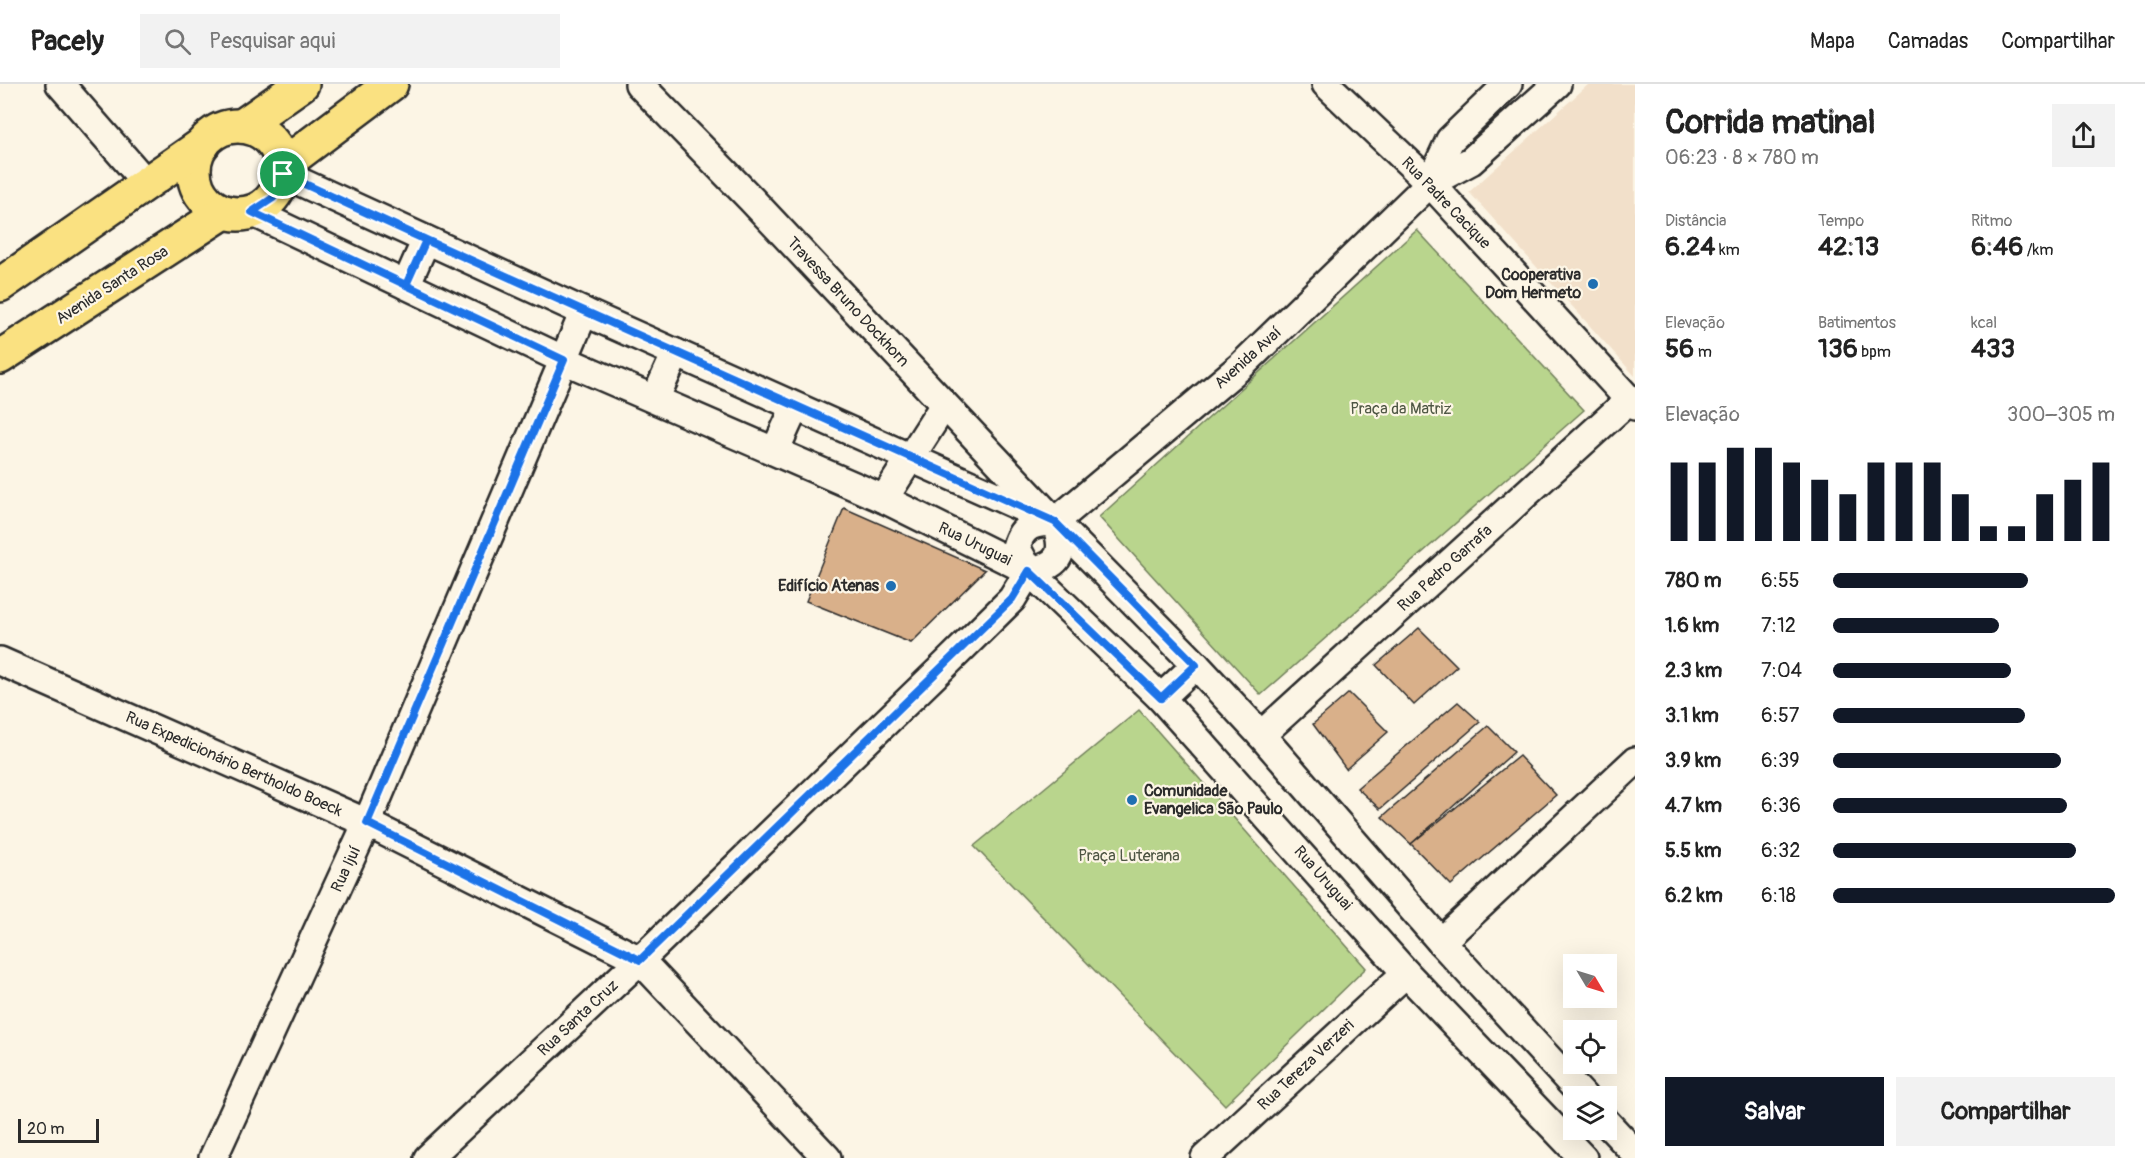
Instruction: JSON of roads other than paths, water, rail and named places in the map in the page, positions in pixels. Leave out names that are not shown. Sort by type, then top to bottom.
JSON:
[{"type":"main road","points":[[242,126],[302,84]]},
{"type":"main road","points":[[282,170],[391,84]]},
{"type":"main road","points":[[0,285],[227,127],[242,126],[257,130],[270,139],[278,151],[282,170],[273,198],[238,212],[207,201],[196,184],[196,156],[203,144]]},
{"type":"main road","name":"Avenida Santa Rosa","points":[[0,357],[238,212]]},
{"type":"street","points":[[60,84],[148,184]]},
{"type":"street","name":"Travessa Bruno Dockhorn","points":[[639,84],[752,199],[1055,522]]},
{"type":"street","name":"Rua Padre Cacique","points":[[1326,84],[1430,183],[1632,403]]},
{"type":"street","name":"Avenida Avaí","points":[[1430,183],[1450,140],[1508,84]]},
{"type":"street","name":"Avenida Avaí","points":[[1055,522],[1241,366],[1430,183],[1471,161],[1557,84]]},
{"type":"street","points":[[282,170],[426,240],[584,312],[1055,522],[1196,665],[1261,735],[1441,942],[1574,1086]]},
{"type":"street","name":"Rua Uruguai","points":[[238,212],[406,285],[564,360],[884,499],[1029,571],[1161,698],[1406,973],[1583,1158]]},
{"type":"street","points":[[406,285],[426,240]]},
{"type":"street","name":"Rua Ijuí","points":[[213,1158],[367,823],[584,312]]},
{"type":"street","points":[[655,399],[676,353]]},
{"type":"street","name":"Rua Pedro Garrafa","points":[[1261,735],[1632,403]]},
{"type":"street","points":[[884,499],[945,405]]},
{"type":"street","points":[[775,451],[795,407]]},
{"type":"street","points":[[1036,522],[1055,522],[1062,540],[1056,561],[1046,568],[1029,571],[1016,547],[1019,536],[1036,522]]},
{"type":"street","name":"Rua Santa Cruz","points":[[428,1158],[640,960],[1004,607],[1029,571]]},
{"type":"street","name":"Rua Expedicionário Bertholdo Boeck","points":[[0,661],[367,823],[640,960],[827,1158]]},
{"type":"street","points":[[1161,698],[1196,665]]},
{"type":"street","points":[[1441,942],[1635,761]]},
{"type":"street","name":"Rua Tereza Verzeri","points":[[1205,1158],[1406,973]]},
{"type":"street","points":[[1617,1134],[1635,1153]]},
{"type":"place","name":"Cooperativa Dom Hermeto","points":[[1593,284]]},
{"type":"place","name":"Edifício Atenas","points":[[891,586]]},
{"type":"place","name":"Comunidade Evangelica São Paulo","points":[[1132,800]]},
{"type":"park label","name":"Praça da Matriz","points":[[1401,409]]},
{"type":"park label","name":"Praça Luterana","points":[[1129,856]]}]
